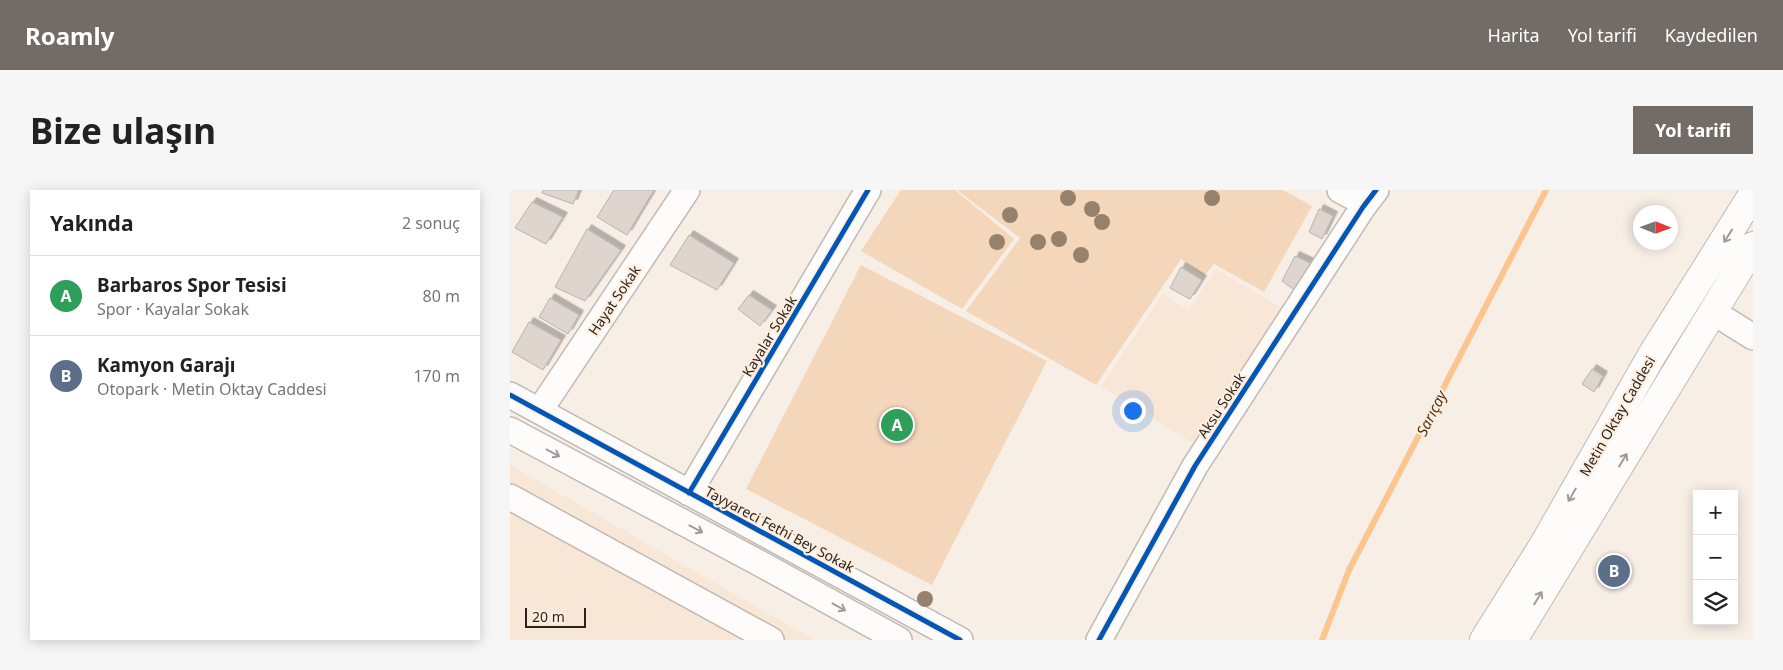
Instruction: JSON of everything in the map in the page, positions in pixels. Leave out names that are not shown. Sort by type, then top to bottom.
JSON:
[{"type":"main road","name":"Metin Oktay Caddesi","points":[[1484,640],[1543,546],[1652,355],[1753,194]]},
{"type":"main road","name":"Metin Oktay Caddesi","points":[[1513,640],[1753,246]]},
{"type":"street","name":"Hayat Sokak","points":[[540,410],[687,190]]},
{"type":"street","name":"Kayalar Sokak","points":[[689,493],[868,190]]},
{"type":"street","name":"Aksu Sokak","points":[[1099,640],[1195,466],[1363,207],[1376,190]]},
{"type":"street","points":[[1713,312],[1753,337]]},
{"type":"street","name":"Tayyareci Fethi Bey Sokak","points":[[510,395],[960,640]]},
{"type":"street","points":[[510,430],[761,564],[898,640]]},
{"type":"street","points":[[510,497],[771,640]]},
{"type":"shaded area","points":[[901,190],[955,190],[1014,239],[962,309],[861,251]]},
{"type":"shaded area","points":[[957,190],[1283,190],[1312,206],[1264,292],[1214,264],[1204,276],[1181,259],[1096,385],[966,311],[1020,238]]},
{"type":"shaded area","points":[[861,265],[1047,361],[932,585],[746,489]]},
{"type":"shaded area","points":[[1216,269],[1288,312],[1203,449],[1101,386],[1163,294],[1188,310]]},
{"type":"shaded area","points":[[510,465],[814,640],[510,640]]},
{"type":"building","points":[[543,190],[579,190],[573,204],[542,193]]},
{"type":"building","points":[[614,190],[654,190],[627,235],[597,217]]},
{"type":"building","points":[[532,202],[563,217],[546,244],[515,228]]},
{"type":"building","points":[[1319,209],[1333,216],[1322,239],[1309,232]]},
{"type":"building","points":[[587,229],[621,250],[585,301],[555,287]]},
{"type":"building","points":[[689,235],[734,263],[717,290],[670,265]]},
{"type":"building","points":[[1295,256],[1312,264],[1297,292],[1282,281]]},
{"type":"building","points":[[1181,267],[1202,280],[1190,299],[1170,288]]},
{"type":"building","points":[[749,295],[772,310],[760,326],[738,309]]},
{"type":"building","points":[[550,298],[579,315],[568,334],[539,317]]},
{"type":"building","points":[[529,322],[561,340],[543,370],[512,352]]},
{"type":"building","points":[[1592,369],[1603,376],[1594,392],[1582,384]]},
{"type":"waterway","name":"Sarıçay","points":[[1322,640],[1349,570],[1546,190]]},
{"type":"cycle path","points":[[689,493],[868,190]]},
{"type":"cycle path","points":[[1099,640],[1195,466],[1363,207],[1376,190]]},
{"type":"cycle path","points":[[510,395],[960,640]]},
{"type":"place","name":"Barbaros Spor Tesisi","points":[[897,425]]},
{"type":"place","name":"Kamyon Garajı","points":[[1614,571]]}]
